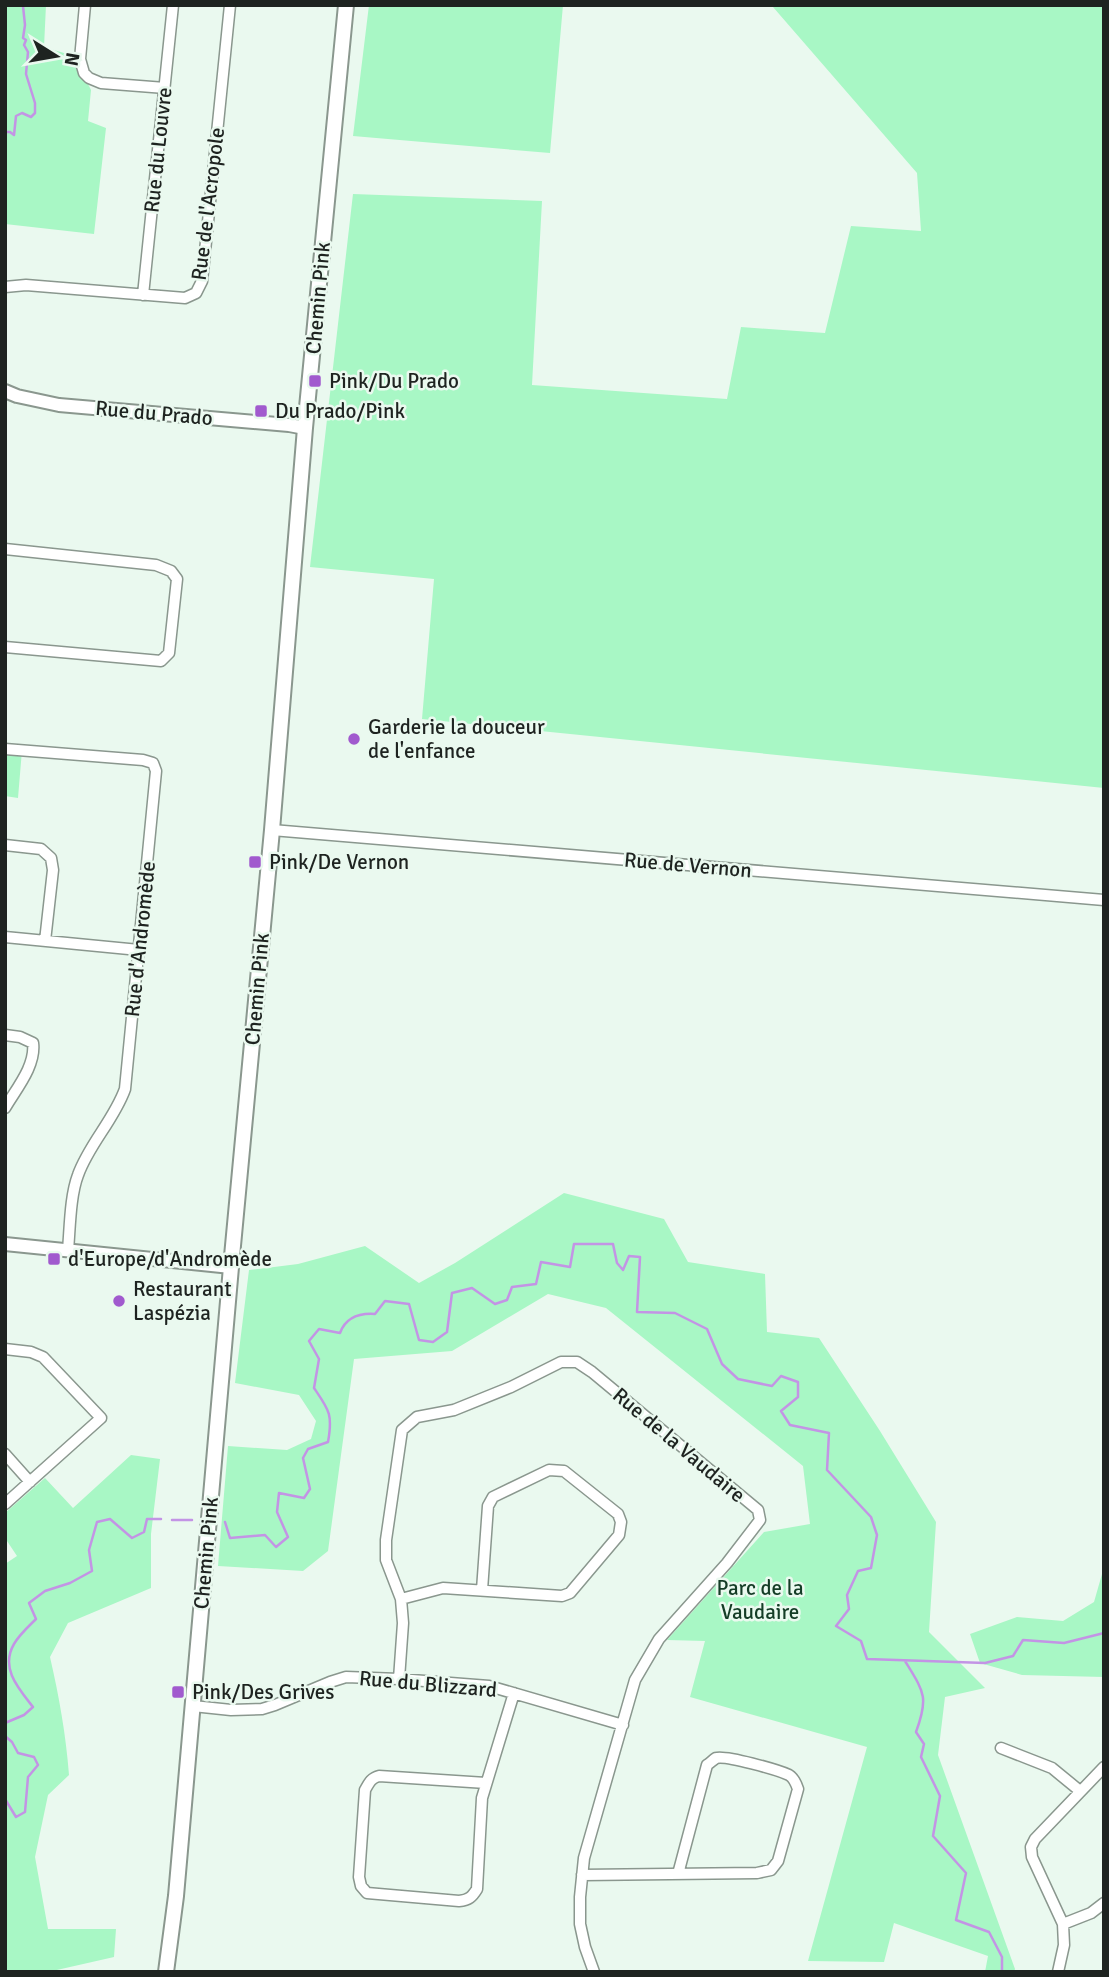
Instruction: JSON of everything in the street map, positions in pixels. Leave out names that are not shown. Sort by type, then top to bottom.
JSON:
[{"type":"main road","name":"Chemin Pink","points":[[166,1972],[176,1896],[272,830],[305,428],[346,5]]},
{"type":"street","points":[[85,5],[80,60],[84,73],[101,83],[165,88]]},
{"type":"street","name":"Rue du Louvre","points":[[143,295],[173,5]]},
{"type":"street","name":"Rue de l'Acropole","points":[[5,287],[26,285],[185,298],[200,289],[230,5]]},
{"type":"street","name":"Rue du Prado","points":[[5,391],[59,405],[305,428]]},
{"type":"street","points":[[5,549],[156,565],[171,571],[177,579],[169,653],[160,661],[5,647]]},
{"type":"street","name":"Rue d'Andromède","points":[[5,749],[143,760],[153,763],[156,771],[125,1089],[78,1174],[74,1188],[68,1250]]},
{"type":"street","name":"Rue de Vernon","points":[[272,830],[1104,900]]},
{"type":"street","points":[[5,845],[41,849],[51,858],[53,870],[45,941]]},
{"type":"street","points":[[5,937],[139,950]]},
{"type":"street","points":[[5,1035],[26,1039],[33,1043],[34,1051],[31,1063],[5,1108]]},
{"type":"street","points":[[5,1244],[231,1267]]},
{"type":"street","points":[[5,1349],[31,1352],[43,1357],[101,1418],[5,1504]]},
{"type":"street","name":"Rue de la Vaudaire","points":[[399,1679],[403,1623],[401,1599],[386,1560],[386,1540],[402,1430],[417,1417],[454,1410],[511,1387],[561,1362],[577,1362],[758,1510],[760,1520],[727,1563],[659,1639],[635,1680],[588,1841],[582,1875],[580,1924],[594,1972]]},
{"type":"street","points":[[5,1454],[30,1482]]},
{"type":"street","points":[[401,1599],[443,1588],[562,1596],[570,1593],[619,1535],[621,1522],[618,1514],[565,1471],[550,1471],[493,1497],[488,1506],[482,1590]]},
{"type":"street","name":"Rue du Blizzard","points":[[193,1706],[241,1711],[262,1709],[346,1677],[399,1679],[489,1686],[623,1725]]},
{"type":"street","points":[[486,1783],[379,1776],[369,1782],[365,1790],[359,1877],[361,1886],[367,1893],[459,1900],[467,1900],[473,1896],[477,1889],[482,1798],[514,1693]]},
{"type":"street","points":[[1001,1748],[1052,1768],[1080,1791]]},
{"type":"street","points":[[582,1875],[678,1874],[757,1873],[771,1870],[778,1861],[798,1789],[796,1782],[790,1776],[747,1763],[724,1758],[714,1759],[707,1765],[678,1874]]},
{"type":"street","points":[[1058,1972],[1065,1945],[1063,1924],[1032,1857],[1031,1847],[1035,1839],[1104,1767]]},
{"type":"street","points":[[1063,1924],[1091,1913],[1104,1903]]},
{"type":"green space","points":[[5,5],[46,5],[44,47],[74,56],[91,90],[88,121],[106,128],[94,234],[5,224]]},
{"type":"green space","points":[[369,5],[563,5],[550,153],[353,136]]},
{"type":"green space","points":[[747,5],[1104,5],[1104,788],[422,719],[434,579],[310,567],[353,194],[542,201],[532,385],[727,399],[741,327],[825,333],[851,226],[921,231],[917,173],[773,7]]},
{"type":"green space","points":[[5,749],[22,750],[18,798],[5,796]]},
{"type":"green space","name":"Parc de la Vaudaire","points":[[564,1193],[664,1219],[688,1262],[765,1274],[767,1332],[819,1338],[936,1522],[929,1632],[985,1688],[945,1697],[938,1755],[1014,1972],[985,1972],[988,1956],[894,1923],[884,1962],[808,1961],[867,1747],[690,1697],[705,1641],[667,1640],[764,1532],[810,1524],[803,1466],[606,1308],[548,1294],[452,1351],[354,1359],[328,1551],[303,1571],[218,1566],[228,1446],[287,1450],[311,1439],[316,1421],[299,1395],[235,1383],[249,1270],[298,1264],[365,1246],[419,1283]]},
{"type":"green space","points":[[131,1455],[160,1459],[151,1534],[151,1588],[68,1623],[50,1657],[62,1716],[69,1775],[48,1795],[35,1857],[48,1929],[116,1929],[114,1957],[48,1972],[5,1972],[5,1564],[17,1556],[5,1538],[5,1513],[45,1478],[73,1508]]},
{"type":"green space","points":[[1104,1567],[1104,1677],[1022,1675],[980,1663],[970,1634],[1017,1617],[1063,1621],[1094,1602]]},
{"type":"waterway","points":[[5,132],[14,135],[16,116],[22,113],[31,117],[35,113],[35,103],[26,74],[28,52],[24,45],[26,40],[23,38],[23,6],[27,5]]},
{"type":"waterway","points":[[225,1522],[230,1538],[265,1535],[276,1547],[288,1537],[277,1512],[279,1493],[304,1498],[310,1489],[303,1458],[308,1449],[328,1442],[328,1413],[314,1388],[319,1359],[309,1341],[319,1329],[340,1333],[350,1320],[359,1315],[375,1314],[385,1301],[409,1304],[419,1340],[433,1342],[447,1332],[452,1293],[472,1288],[495,1304],[507,1300],[512,1287],[536,1284],[541,1262],[570,1267],[574,1244],[613,1244],[617,1263],[623,1270],[629,1256],[640,1257],[637,1312],[675,1313],[707,1329],[722,1364],[738,1379],[772,1386],[781,1376],[798,1382],[798,1397],[781,1411],[790,1425],[829,1433],[827,1470],[871,1517],[877,1535],[871,1568],[858,1571],[847,1595],[849,1609],[836,1626],[861,1641],[867,1659],[985,1663],[1013,1656],[1023,1640],[1064,1643],[1104,1633]]},
{"type":"waterway","points":[[5,1723],[24,1715],[33,1707],[13,1677],[9,1661],[16,1641],[36,1619],[29,1603],[45,1591],[70,1583],[92,1571],[89,1550],[97,1522],[110,1519],[132,1538],[144,1532],[147,1519],[161,1519]]},
{"type":"waterway","points":[[172,1520],[192,1520]]},
{"type":"waterway","points":[[905,1661],[917,1680],[922,1695],[922,1710],[916,1732],[924,1744],[921,1757],[940,1796],[933,1836],[966,1873],[956,1920],[989,1932],[1002,1957],[1002,1972]]},
{"type":"waterway","points":[[5,1736],[18,1753],[34,1757],[38,1765],[28,1777],[25,1812],[16,1817],[5,1799]]},
{"type":"place","name":"Pink/Du Prado","points":[[315,381]]},
{"type":"place","name":"Du Prado/Pink","points":[[261,411]]},
{"type":"place","name":"Garderie la douceur de l'enfance","points":[[354,739]]},
{"type":"place","name":"Pink/De Vernon","points":[[255,862]]},
{"type":"place","name":"d'Europe/d'Andromède","points":[[54,1259]]},
{"type":"place","name":"Restaurant Laspézia","points":[[119,1301]]},
{"type":"place","name":"Pink/Des Grives","points":[[178,1692]]}]
